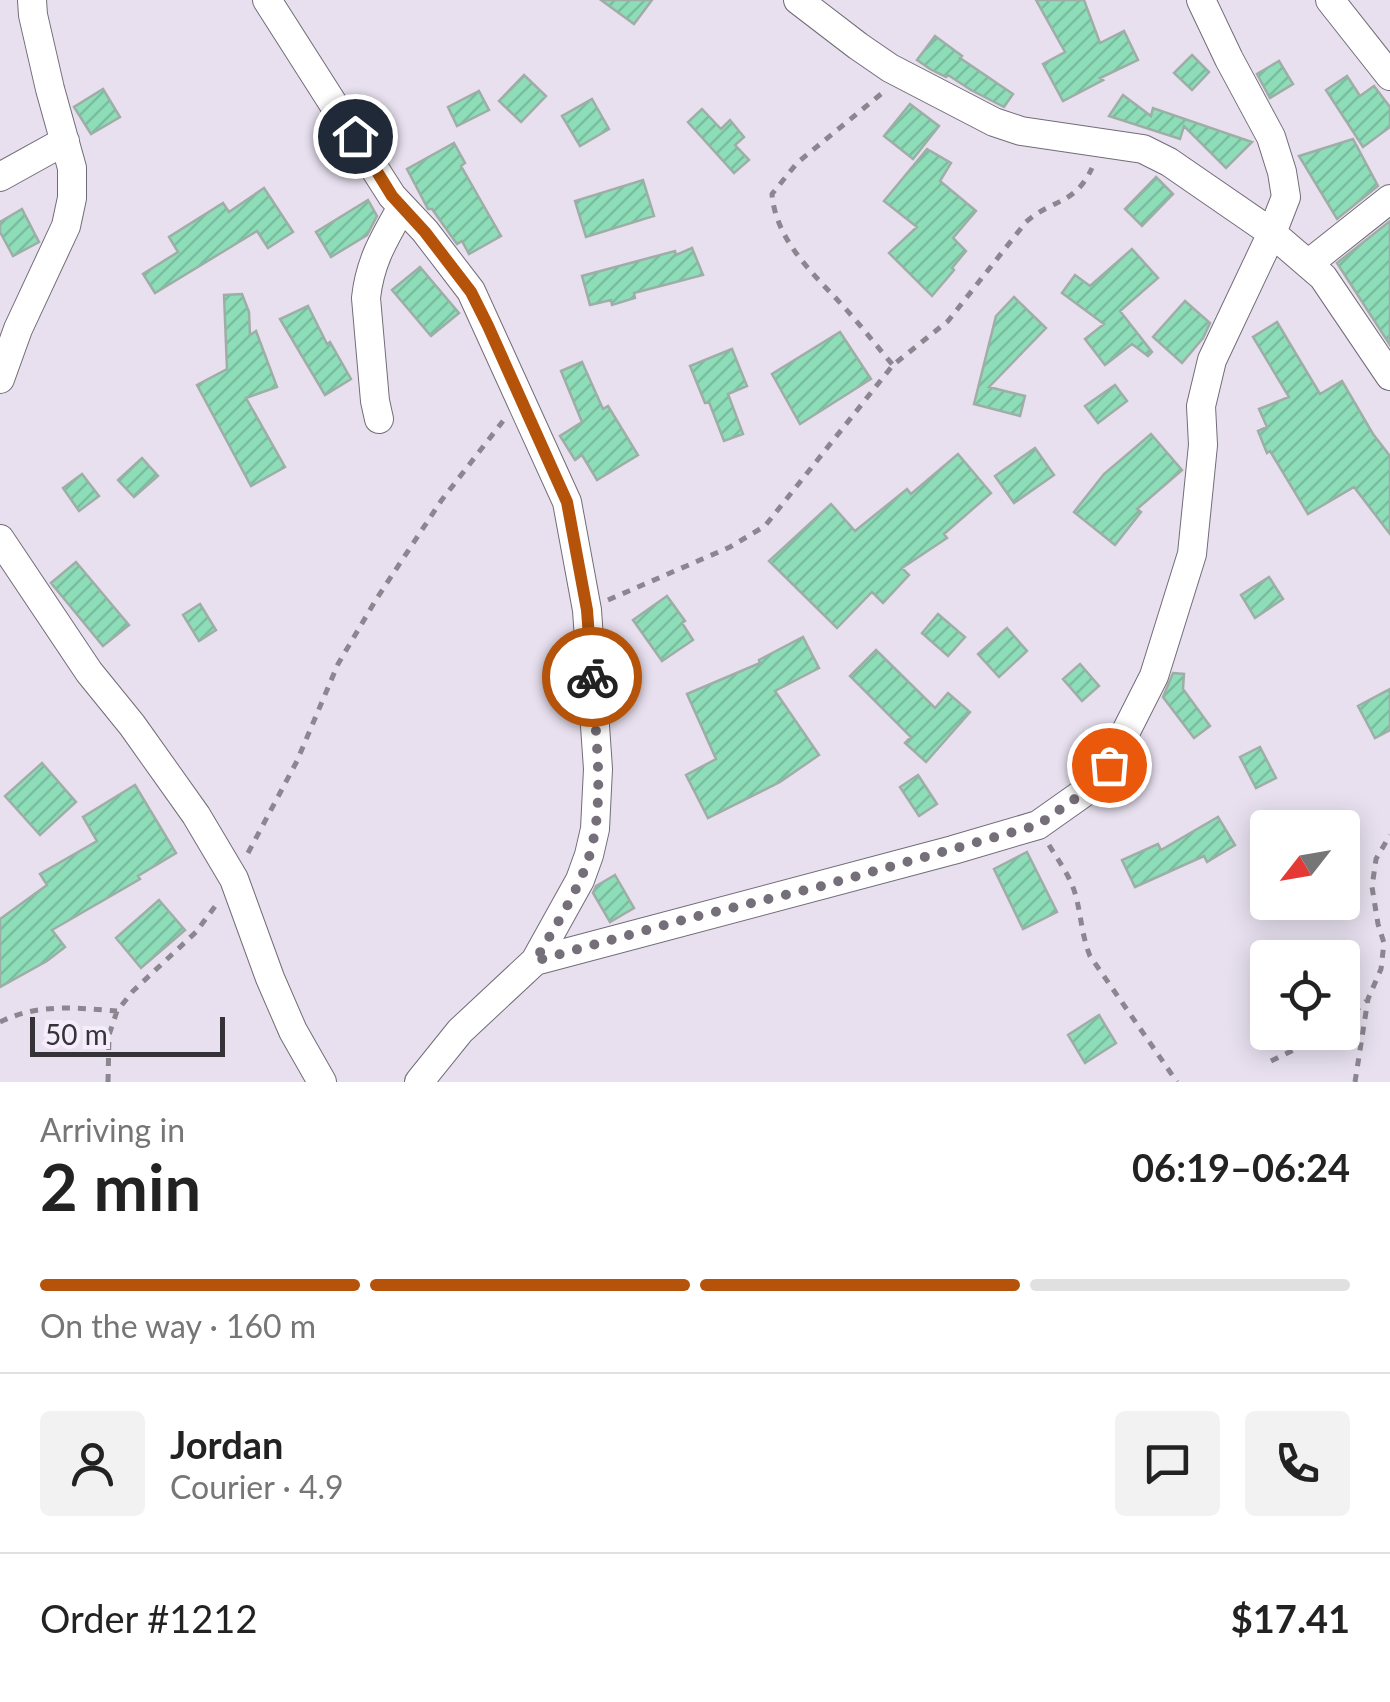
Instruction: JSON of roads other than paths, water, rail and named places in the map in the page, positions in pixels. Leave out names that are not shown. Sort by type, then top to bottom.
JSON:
[{"type":"street","points":[[0,379],[18,329],[66,226],[72,198],[72,168],[32,14],[32,0]]},
{"type":"street","points":[[267,0],[392,196],[471,292],[567,502],[587,610],[598,769],[596,829],[580,880],[535,961],[460,1032],[419,1082]]},
{"type":"street","points":[[798,0],[904,75],[1008,127],[1105,142],[1157,155],[1272,233],[1308,264],[1332,287],[1390,376]]},
{"type":"street","points":[[535,961],[1038,825],[1096,784],[1154,676],[1192,554],[1203,445],[1201,406],[1212,360],[1286,197],[1271,137],[1202,0]]},
{"type":"street","points":[[1330,0],[1390,76]]},
{"type":"street","points":[[0,177],[64,141]]},
{"type":"street","points":[[1308,264],[1390,199]]},
{"type":"street","points":[[379,419],[366,298],[378,248],[402,206]]},
{"type":"street","points":[[0,539],[90,672],[196,816],[234,879],[285,1013],[322,1082]]}]
